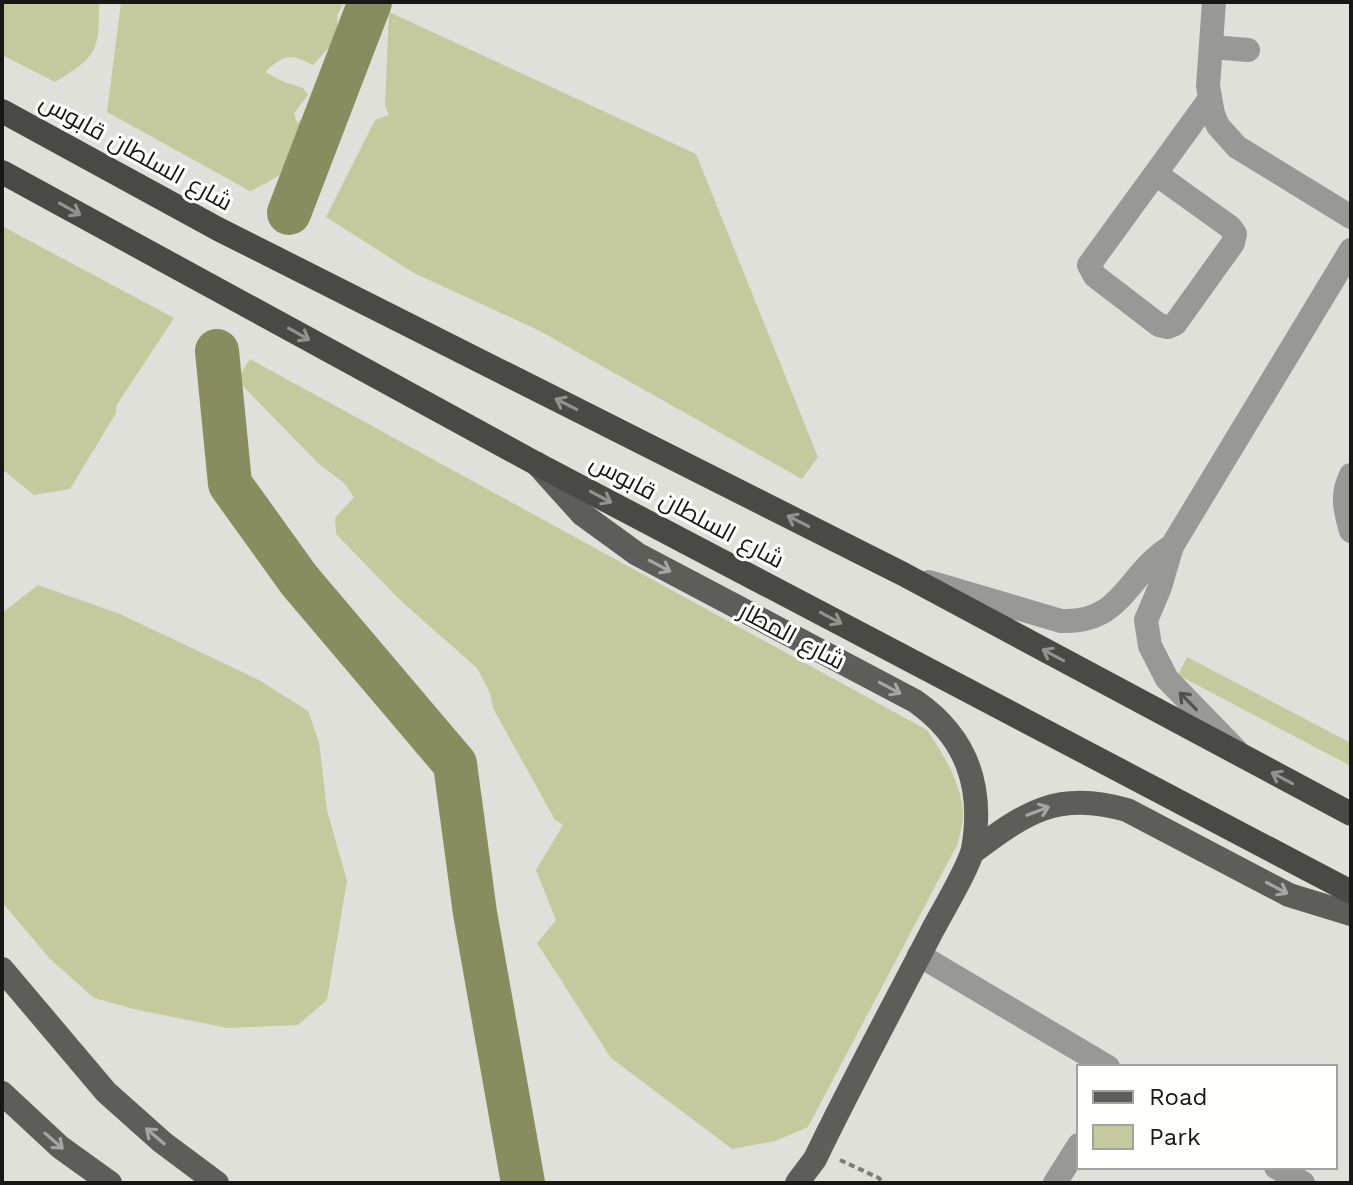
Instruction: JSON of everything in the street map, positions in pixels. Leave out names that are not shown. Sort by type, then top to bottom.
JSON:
[{"type":"highway","name":"شارع السلطان قابوس","points":[[2,111],[218,229],[903,574],[1351,814]]},
{"type":"highway","name":"شارع السلطان قابوس","points":[[2,172],[537,464],[1351,892]]},
{"type":"main road","name":"شارع المطار","points":[[537,464],[582,514],[637,554],[915,701],[949,729],[970,767],[974,789],[973,852],[816,1164],[797,1183]]},
{"type":"main road","name":"شارع المطار","points":[[973,852],[1029,814],[1052,805],[1103,803],[1127,810],[1289,895],[1351,914]]},
{"type":"main road","points":[[2,969],[106,1092],[162,1142],[217,1183]]},
{"type":"main road","points":[[2,1093],[60,1147],[110,1183]]},
{"type":"street","points":[[1214,2],[1209,100],[1218,126],[1237,147],[1351,217]]},
{"type":"street","points":[[1211,47],[1248,50]]},
{"type":"street","points":[[1156,174],[1230,227],[1235,234],[1233,243],[1175,324],[1168,327],[1159,325],[1089,269],[1090,261],[1209,100]]},
{"type":"street","points":[[1243,757],[1167,679],[1150,646],[1146,627],[1148,614],[1172,546],[1351,250]]},
{"type":"street","points":[[1349,490],[1344,504],[1351,531]]},
{"type":"street","points":[[903,574],[1050,618],[1072,621],[1094,617],[1114,606],[1145,569],[1172,546]]},
{"type":"street","points":[[919,955],[1105,1065]]},
{"type":"street","points":[[1055,1183],[1077,1148]]},
{"type":"street","points":[[1279,1169],[1303,1183]]},
{"type":"path","points":[[816,1164],[879,1178],[883,1183]]},
{"type":"green space","points":[[2,2],[99,2],[98,32],[93,51],[80,65],[55,82],[2,55]]},
{"type":"green space","points":[[121,2],[344,2],[337,15],[338,37],[313,65],[288,57],[265,72],[303,88],[308,95],[294,113],[297,123],[303,118],[310,124],[307,137],[290,166],[250,191],[107,112]]},
{"type":"green space","points":[[389,12],[696,154],[818,457],[802,479],[540,331],[414,273],[326,217],[375,120],[389,115],[385,105]]},
{"type":"green space","points":[[2,226],[174,318],[116,406],[116,413],[70,489],[34,495],[2,469]]},
{"type":"green space","points":[[250,359],[927,730],[950,768],[958,789],[963,815],[958,843],[808,1127],[775,1141],[732,1149],[611,1058],[537,943],[556,920],[536,870],[563,825],[555,820],[493,708],[490,693],[477,668],[401,601],[336,534],[335,518],[354,497],[344,483],[319,464],[237,380]]},
{"type":"green space","points":[[38,585],[120,614],[259,680],[308,711],[319,742],[327,810],[347,881],[327,1000],[298,1025],[228,1028],[94,998],[49,958],[2,902],[2,613]]},
{"type":"green space","points":[[1187,657],[1351,743],[1351,766],[1178,675]]},
{"type":"waterway","points":[[289,213],[370,2]]},
{"type":"waterway","points":[[217,351],[230,484],[299,580],[455,764],[475,913],[523,1183]]}]
